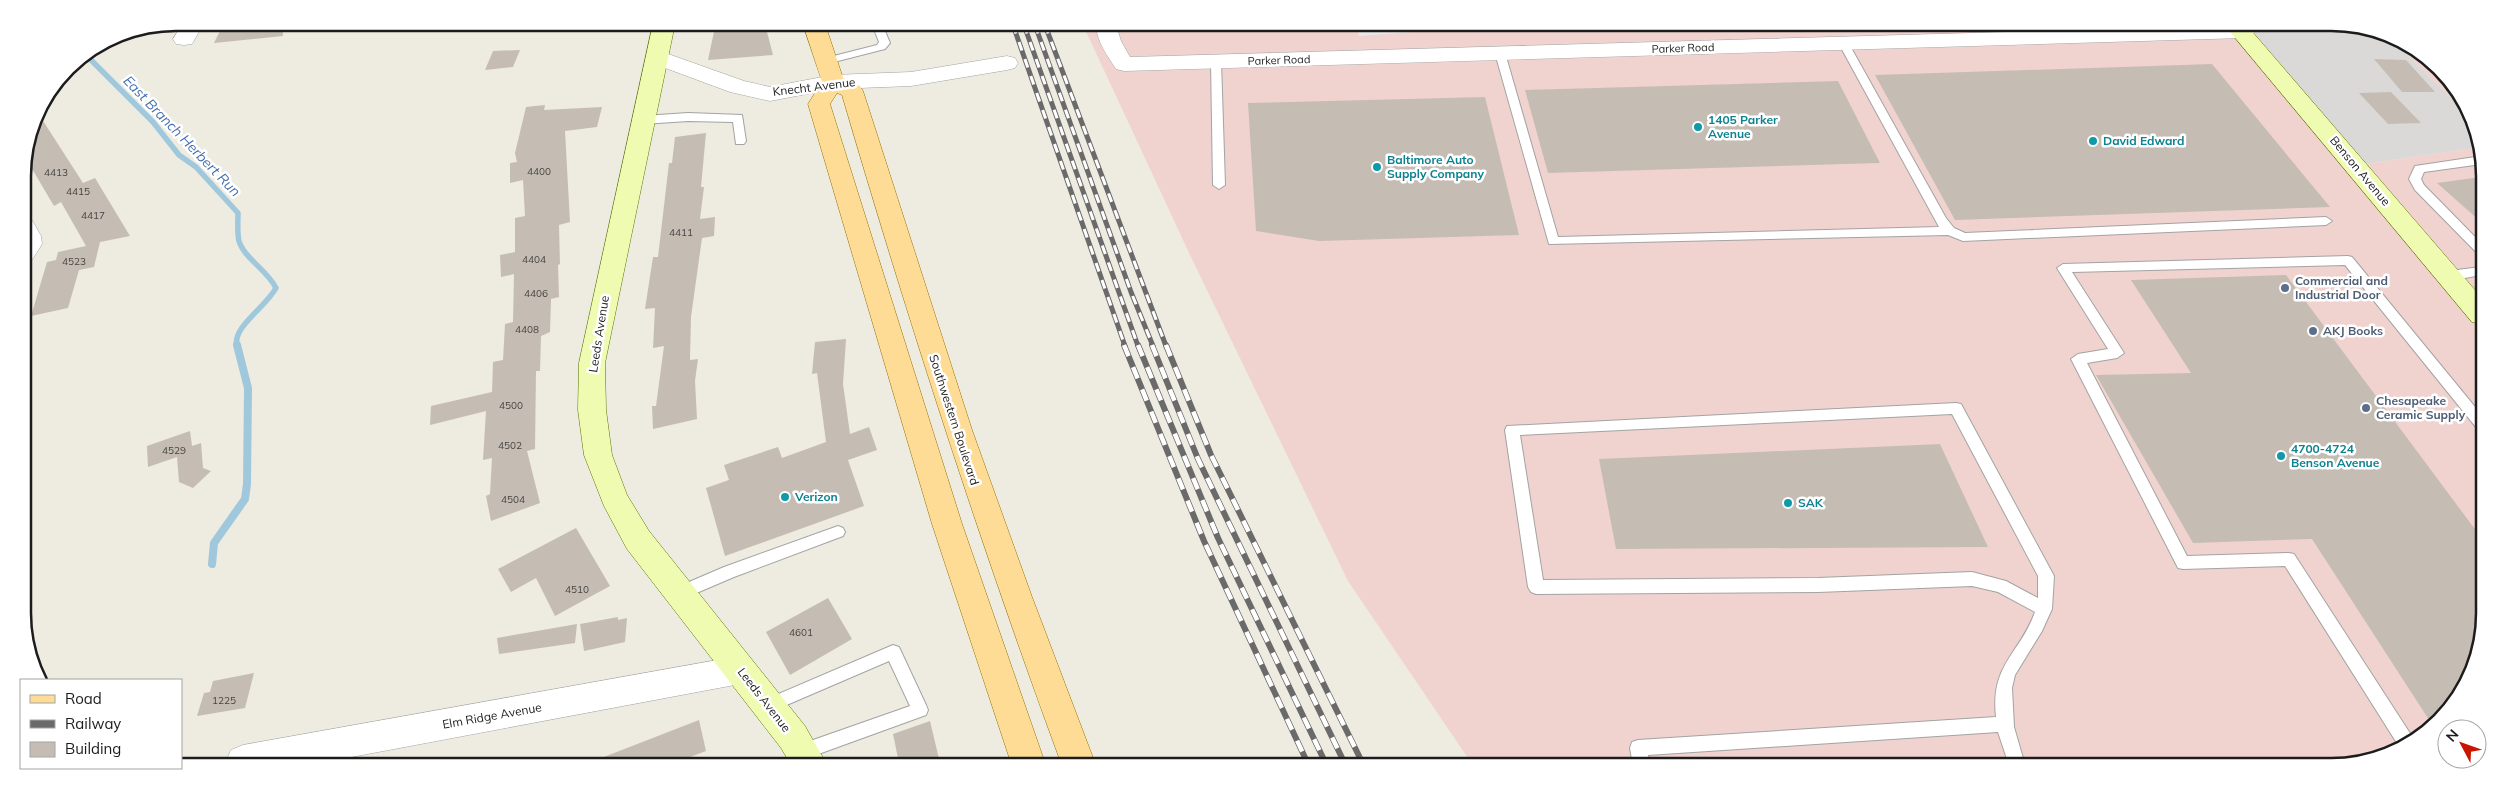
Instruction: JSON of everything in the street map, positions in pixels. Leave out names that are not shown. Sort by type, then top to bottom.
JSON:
[{"type":"main road","points":[[816,31],[829,72],[819,104],[947,524],[1026,758]]},
{"type":"main road","name":"Southwestern Boulevard","points":[[829,72],[852,91],[905,270],[987,520],[1076,758]]},
{"type":"street","name":"Leeds Avenue","points":[[663,31],[592,363],[592,410],[598,455],[614,498],[638,540],[768,706],[805,757]]},
{"type":"street","name":"Parker Road","points":[[1107,31],[1113,50],[1124,64],[1844,44],[2212,31]]},
{"type":"street","name":"Benson Avenue","points":[[2241,31],[2476,307]]},
{"type":"street","name":"Knecht Avenue","points":[[657,57],[738,87],[763,92],[787,91],[829,72],[911,79],[1007,63]]},
{"type":"street","name":"Elm Ridge Avenue","points":[[260,758],[740,670]]},
{"type":"lane","points":[[829,72],[880,47],[884,43],[880,31]]},
{"type":"lane","points":[[1844,44],[1942,221],[1950,231]]},
{"type":"lane","points":[[1500,53],[1553,241],[1950,231],[1963,237],[2326,221]]},
{"type":"lane","points":[[1216,62],[1219,186]]},
{"type":"lane","points":[[643,120],[688,117],[738,118],[740,141]]},
{"type":"lane","points":[[2474,161],[2419,168],[2415,179],[2419,187],[2476,245]]},
{"type":"lane","points":[[2403,738],[2290,559],[2183,563],[2078,359],[2117,353],[2063,268],[2348,260],[2476,417]]},
{"type":"lane","points":[[2449,276],[2476,272]]},
{"type":"lane","points":[[2013,757],[2004,702],[2006,677],[2035,629],[2044,609],[2048,595],[2046,576],[1956,408],[1512,430],[1536,587],[1818,585],[1972,579],[2001,586],[2044,609]]},
{"type":"lane","points":[[680,593],[728,572],[838,532]]},
{"type":"lane","points":[[768,706],[893,652],[920,710],[805,757]]},
{"type":"lane","points":[[1640,757],[1638,748],[2007,724]]},
{"type":"shaded area","points":[[1086,31],[2251,31],[2364,164],[2473,148],[2476,177],[2475,631],[2465,668],[2440,708],[2419,728],[2395,743],[2377,750],[2359,755],[2340,757],[1468,757],[1348,581],[1190,255]]},
{"type":"shaded area","points":[[1358,31],[1426,31],[1359,36]]},
{"type":"shaded area","points":[[2251,31],[2349,32],[2386,42],[2404,52],[2453,99],[2465,121],[2473,148],[2364,164]]},
{"type":"shaded area","points":[[2404,52],[2419,61],[2433,74],[2453,99]]},
{"type":"building","points":[[220,31],[283,31],[283,36],[214,43]]},
{"type":"building","points":[[714,31],[767,31],[773,55],[708,60]]},
{"type":"building","points":[[520,50],[513,67],[485,70],[493,51]]},
{"type":"building","points":[[2374,59],[2406,60],[2435,92],[2402,92]]},
{"type":"building","name":"David Edward","points":[[2212,64],[2330,207],[1955,220],[1875,75]]},
{"type":"building","name":"1405 Parker Avenue","points":[[1838,81],[1880,163],[1548,173],[1525,90]]},
{"type":"building","points":[[2391,92],[2421,123],[2388,124],[2359,93]]},
{"type":"building","name":"Baltimore Auto Supply Company","points":[[1485,97],[1519,235],[1319,241],[1256,231],[1248,103]]},
{"type":"building","points":[[545,105],[544,110],[602,107],[597,127],[565,131],[570,222],[559,225],[559,297],[551,299],[550,332],[541,336],[540,371],[536,371],[535,449],[527,451],[540,503],[491,521],[486,496],[490,494],[492,458],[483,460],[486,411],[430,425],[431,406],[492,392],[493,362],[503,360],[505,324],[513,322],[514,274],[501,277],[500,255],[515,252],[515,218],[525,216],[523,180],[510,183],[510,163],[517,162],[515,153],[526,107]]},
{"type":"building","points":[[42,120],[83,183],[95,178],[130,236],[100,242],[94,267],[79,270],[68,308],[32,316],[47,262],[56,260],[58,252],[86,246],[61,202],[54,206],[32,169],[32,158],[36,147],[36,139]]},
{"type":"building","points":[[706,133],[701,187],[704,187],[700,219],[715,217],[714,236],[702,238],[691,317],[690,360],[698,359],[695,381],[697,419],[653,429],[652,406],[656,406],[664,346],[653,348],[655,308],[645,309],[653,257],[658,257],[669,163],[672,163],[675,137]]},
{"type":"building","points":[[2476,178],[2476,218],[2437,183]]},
{"type":"building","name":"4700-4724 Benson Avenue","points":[[2286,275],[2476,531],[2476,612],[2471,650],[2465,668],[2456,685],[2440,708],[2429,719],[2312,539],[2193,543],[2096,375],[2191,373],[2131,280]]},
{"type":"building","name":"Verizon","points":[[846,339],[843,384],[850,434],[869,427],[877,450],[848,460],[864,506],[725,556],[706,488],[729,480],[724,465],[778,447],[782,458],[826,442],[817,373],[812,374],[815,342]]},
{"type":"building","points":[[190,431],[192,446],[201,443],[203,468],[211,471],[193,488],[179,482],[177,457],[148,467],[147,446]]},
{"type":"building","name":"SAK","points":[[1940,444],[1988,547],[1616,549],[1599,459]]},
{"type":"building","points":[[576,528],[610,586],[555,616],[536,578],[511,592],[498,569]]},
{"type":"building","points":[[828,598],[852,639],[790,675],[766,632]]},
{"type":"building","points":[[618,617],[618,620],[627,618],[625,642],[584,651],[580,624]]},
{"type":"building","points":[[577,624],[575,643],[499,654],[497,638]]},
{"type":"building","points":[[254,673],[245,708],[197,716],[204,693],[210,692],[213,681]]},
{"type":"building","points":[[699,720],[706,751],[688,758],[602,758]]},
{"type":"building","points":[[930,721],[939,758],[898,758],[893,734]]},
{"type":"waterway","name":"East Branch Herbert Run","points":[[90,59],[153,122],[179,155],[196,167],[238,213],[238,234],[242,247],[276,288],[245,324],[237,339],[237,345]]},
{"type":"waterway","name":"East Branch Herbert Run","points":[[212,564],[214,543],[245,499],[247,484],[248,388],[237,345]]},
{"type":"railway","points":[[1015,31],[1125,346]]},
{"type":"railway","points":[[1026,31],[1138,346]]},
{"type":"railway","points":[[1037,31],[1131,292],[1153,346]]},
{"type":"railway","points":[[1047,31],[1166,346]]},
{"type":"railway","points":[[1124,345],[1204,541],[1305,757]]},
{"type":"railway","points":[[1138,345],[1218,538],[1323,757]]},
{"type":"railway","points":[[1152,345],[1198,459],[1342,757]]},
{"type":"railway","points":[[1166,345],[1211,455],[1360,757]]},
{"type":"place","name":"1405 Parker Avenue","points":[[1698,127]]},
{"type":"place","name":"David Edward","points":[[2093,141]]},
{"type":"place","name":"Baltimore Auto Supply Company","points":[[1377,167]]},
{"type":"place","name":"Commercial and Industrial Door","points":[[2285,288]]},
{"type":"place","name":"AKJ Books","points":[[2313,331]]},
{"type":"place","name":"Chesapeake Ceramic Supply","points":[[2366,408]]},
{"type":"place","name":"4700-4724 Benson Avenue","points":[[2281,456]]},
{"type":"place","name":"Verizon","points":[[785,497]]},
{"type":"place","name":"SAK","points":[[1788,503]]}]
